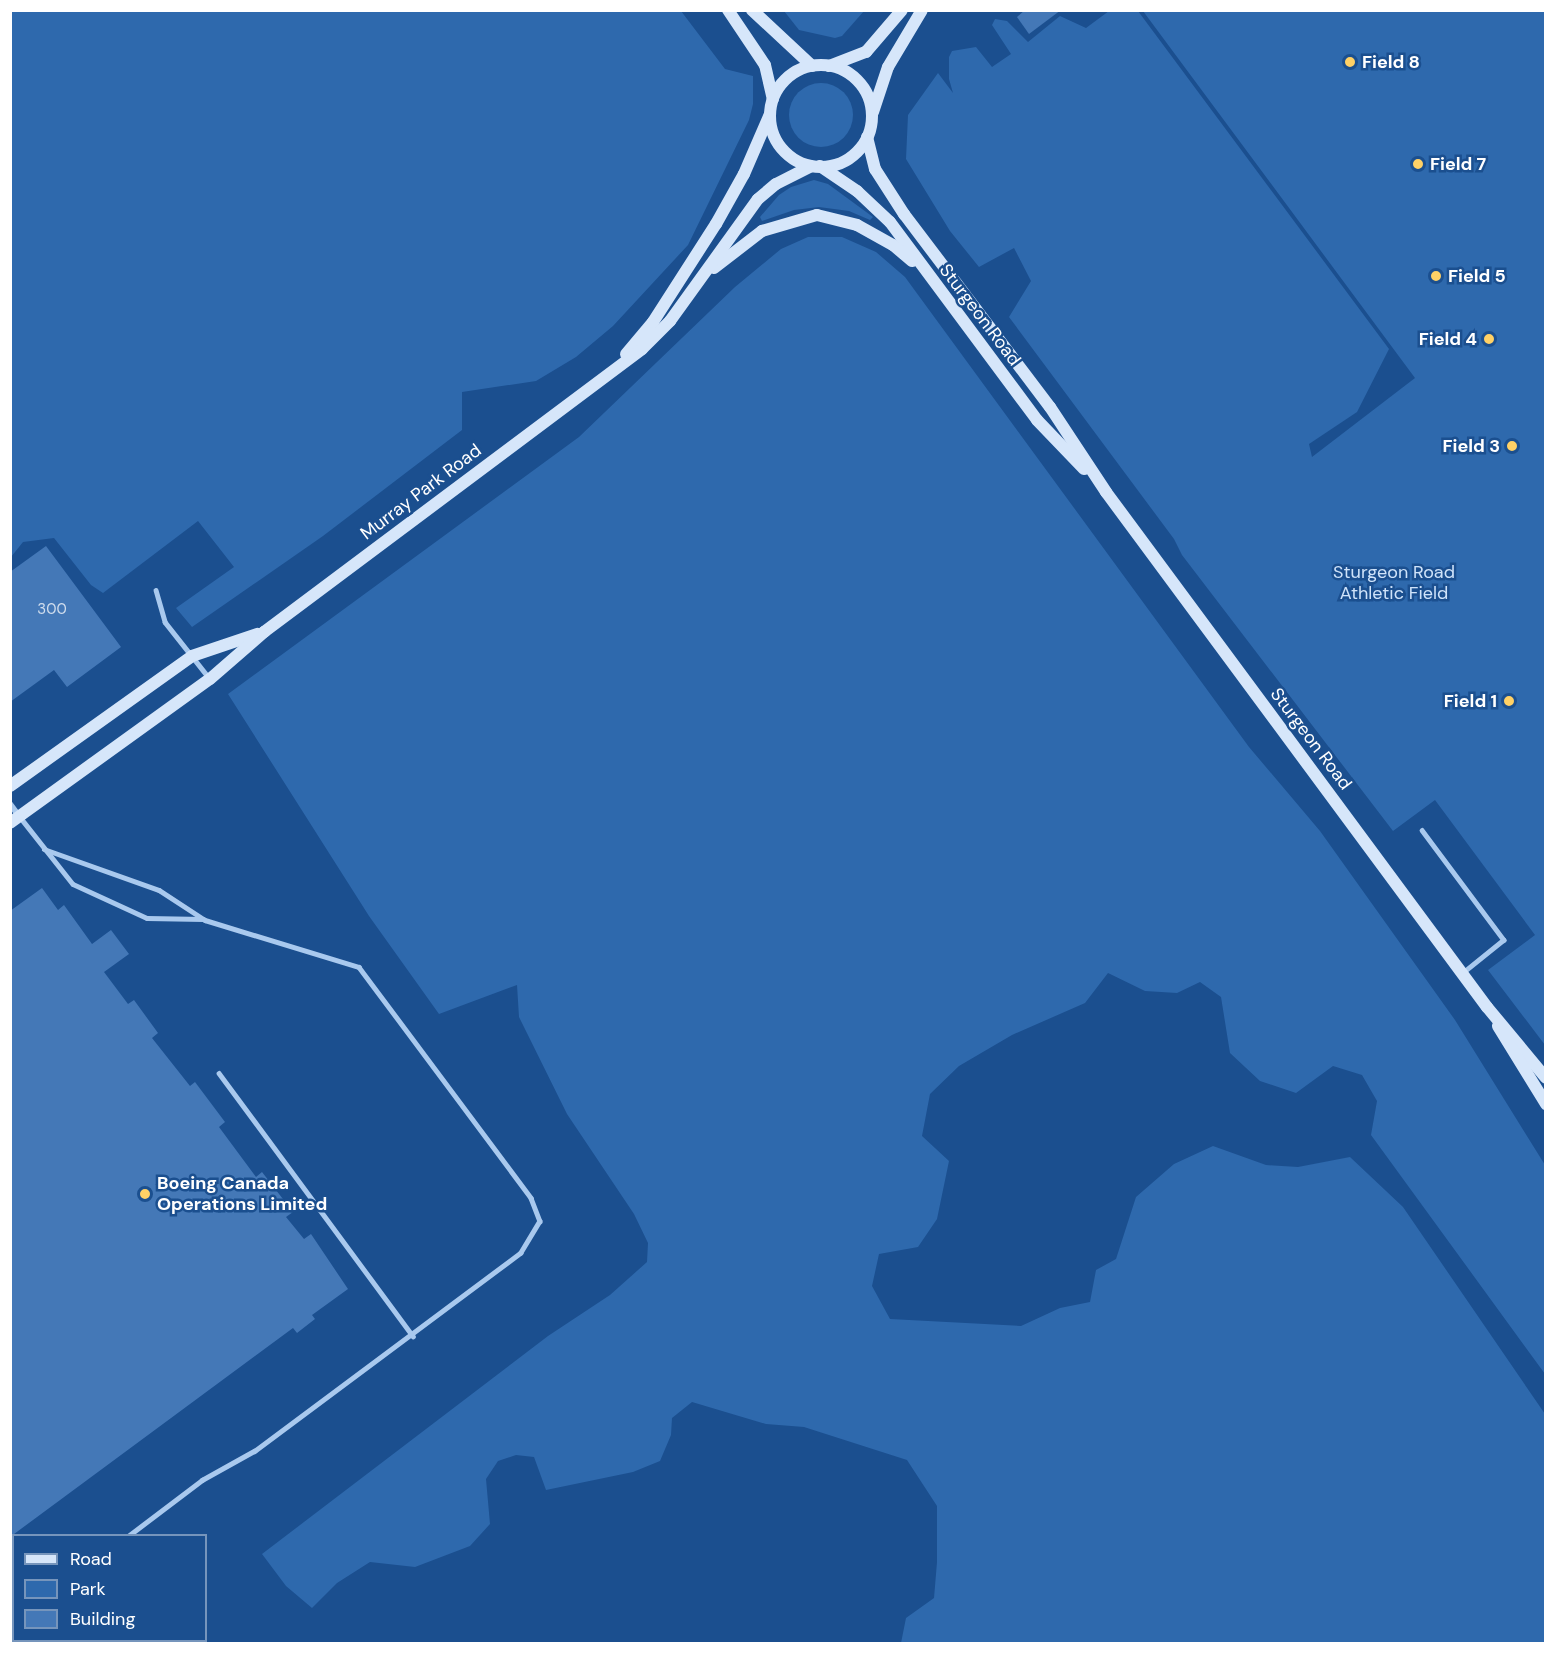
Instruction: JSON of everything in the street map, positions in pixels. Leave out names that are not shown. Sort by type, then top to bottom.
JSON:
[{"type":"main road","points":[[728,10],[765,65],[773,100]]},
{"type":"main road","points":[[752,10],[812,66]]},
{"type":"main road","points":[[829,66],[866,52],[902,10]]},
{"type":"main road","points":[[871,119],[869,101],[861,84],[847,72],[829,66],[812,66],[788,77],[773,100],[770,114],[780,147],[794,159],[815,166],[848,159],[867,137],[888,67],[922,10]]},
{"type":"main road","name":"Murray Park Road","points":[[600,380],[641,337],[679,283],[744,174],[770,114]]},
{"type":"main road","name":"Sturgeon Road","points":[[867,137],[875,169],[891,197],[1050,407],[1106,492],[1487,1007],[1545,1078]]},
{"type":"main road","name":"Murray Park Road","points":[[15,820],[210,679],[264,632],[657,335],[758,199],[776,184],[815,166]]},
{"type":"main road","name":"Sturgeon Road","points":[[815,166],[874,207],[1037,420],[1106,492]]},
{"type":"main road","points":[[696,283],[762,231],[817,215],[857,225],[893,245],[926,274]]},
{"type":"main road","name":"Murray Park Road","points":[[10,786],[192,656],[264,632]]},
{"type":"main road","name":"Sturgeon Road","points":[[1487,1007],[1545,1104]]},
{"type":"street","points":[[10,804],[15,820]]},
{"type":"lane","points":[[156,590],[165,621],[210,679]]},
{"type":"lane","points":[[15,820],[44,849],[73,884],[123,910],[147,918],[205,920],[359,968],[537,1209],[537,1232],[521,1253],[413,1336],[255,1451],[202,1480],[132,1534]]},
{"type":"lane","points":[[1422,830],[1504,940],[1462,973]]},
{"type":"lane","points":[[44,849],[159,890],[205,920]]},
{"type":"lane","points":[[219,1074],[413,1336]]},
{"type":"green space","points":[[11,10],[681,11],[725,69],[753,76],[753,104],[749,120],[688,245],[613,326],[576,357],[536,381],[462,392],[462,430],[323,536],[192,627],[176,608],[234,567],[198,521],[103,593],[91,585],[54,538],[23,542],[11,557]]},
{"type":"green space","points":[[784,11],[864,11],[842,36],[835,38],[799,30]]},
{"type":"green space","name":"Sturgeon Road Athletic Field","points":[[1109,11],[1138,11],[1389,349],[1357,412],[1309,444],[1312,457],[1415,378],[1143,11],[1545,11],[1545,1045],[1488,970],[1535,935],[1435,800],[1393,831],[1182,555],[1174,539],[1009,317],[1031,281],[1014,248],[979,267],[950,231],[906,159],[908,115],[938,73],[953,93],[949,79],[949,57],[952,51],[976,47],[992,67],[1011,54],[992,25],[995,19],[1007,21],[1028,42],[1060,16],[1086,28]]},
{"type":"green space","points":[[821,83],[839,89],[847,97],[853,115],[847,133],[839,141],[821,147],[803,141],[795,133],[789,115],[795,97],[803,89]]},
{"type":"green space","points":[[814,180],[828,184],[873,217],[870,220],[849,211],[819,207],[794,210],[762,221],[760,217],[779,195],[791,187]]},
{"type":"green space","points":[[808,237],[842,237],[876,252],[905,277],[1249,747],[1320,831],[1455,1020],[1545,1165],[1545,1374],[1371,1135],[1377,1101],[1362,1075],[1333,1066],[1296,1093],[1260,1081],[1230,1053],[1221,997],[1200,982],[1177,993],[1145,991],[1108,973],[1085,1003],[1012,1035],[959,1066],[930,1094],[922,1136],[949,1161],[937,1219],[918,1247],[879,1254],[872,1286],[890,1319],[1021,1326],[1060,1308],[1090,1302],[1096,1270],[1116,1259],[1136,1197],[1174,1164],[1213,1146],[1266,1165],[1298,1167],[1350,1157],[1403,1207],[1545,1414],[1545,1643],[901,1643],[906,1618],[934,1598],[937,1562],[937,1506],[907,1460],[804,1427],[766,1424],[692,1402],[672,1418],[671,1435],[660,1461],[633,1472],[546,1490],[534,1457],[516,1455],[498,1461],[486,1479],[490,1524],[470,1546],[415,1567],[370,1562],[337,1583],[312,1608],[286,1586],[262,1554],[548,1336],[610,1295],[647,1262],[648,1243],[634,1214],[567,1114],[519,1017],[517,985],[439,1014],[369,916],[228,694],[579,437],[735,287],[781,249]]},
{"type":"building","points":[[1025,10],[1061,10],[1029,34],[1017,17]]},
{"type":"building","points":[[46,546],[121,647],[67,687],[54,670],[10,702],[10,572]]},
{"type":"building","name":"Boeing Canada Operations Limited","points":[[42,888],[58,910],[64,905],[92,944],[111,930],[129,954],[104,972],[128,1004],[134,1000],[158,1033],[152,1038],[190,1086],[195,1082],[225,1122],[219,1127],[256,1177],[262,1172],[293,1212],[286,1217],[304,1239],[311,1234],[348,1289],[312,1315],[315,1319],[297,1333],[293,1328],[10,1537],[10,911]]},
{"type":"place","name":"Field 8","points":[[1350,62]]},
{"type":"place","name":"Field 7","points":[[1418,164]]},
{"type":"place","name":"Field 5","points":[[1436,276]]},
{"type":"place","name":"Field 4","points":[[1489,339]]},
{"type":"place","name":"Field 3","points":[[1512,446]]},
{"type":"place","name":"Field 1","points":[[1509,701]]},
{"type":"place","name":"Boeing Canada Operations Limited","points":[[145,1194]]}]
